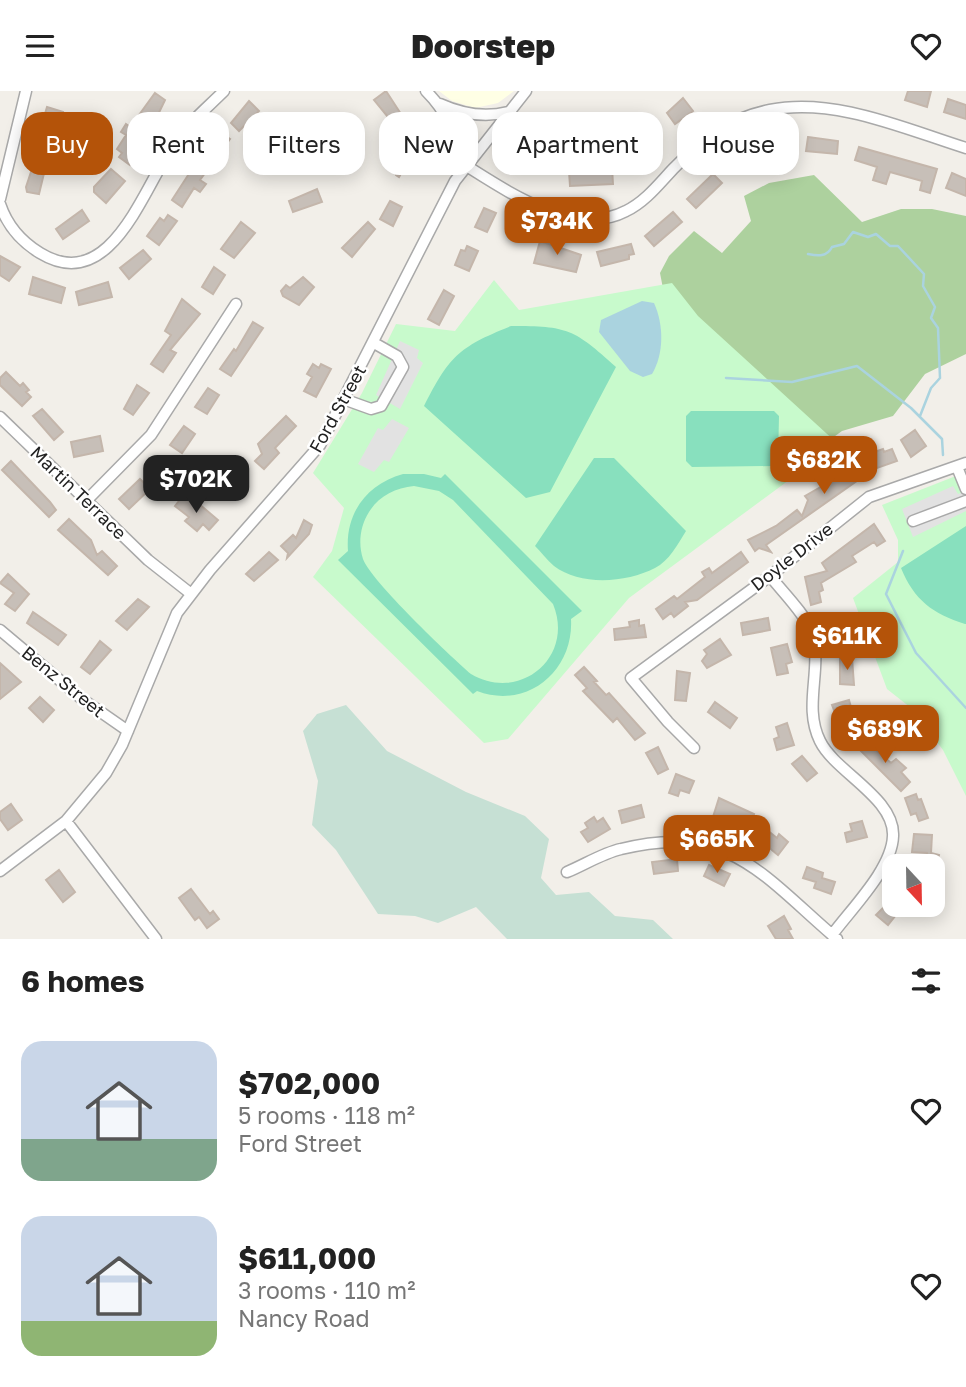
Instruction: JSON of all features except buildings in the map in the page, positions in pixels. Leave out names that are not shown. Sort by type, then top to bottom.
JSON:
[{"type":"street","points":[[0,199],[26,91]]},
{"type":"street","points":[[0,204],[19,236],[54,261],[78,262],[100,253],[124,230],[178,137],[224,91]]},
{"type":"street","points":[[426,91],[445,112]]},
{"type":"street","name":"Ford Street","points":[[508,112],[526,91]]},
{"type":"street","points":[[440,104],[467,114],[492,115]]},
{"type":"street","points":[[478,172],[532,202],[570,217],[597,220],[614,216],[639,204],[696,145],[722,126],[771,110],[825,108],[966,148]]},
{"type":"street","name":"Ford Street","points":[[478,149],[492,132]]},
{"type":"street","name":"Ford Street","points":[[0,871],[66,821],[106,773],[128,731],[169,631],[190,593],[300,471],[320,445],[346,400],[460,175]]},
{"type":"street","points":[[86,501],[151,435],[236,305]]},
{"type":"street","points":[[346,400],[371,409],[381,406],[403,367],[397,356],[374,342]]},
{"type":"street","name":"Martin Terrace","points":[[0,417],[148,560],[190,593]]},
{"type":"street","points":[[962,465],[966,489]]},
{"type":"street","name":"Doyle Drive","points":[[694,748],[631,678],[770,576],[869,497],[897,484],[962,465]]},
{"type":"street","points":[[912,521],[966,501]]},
{"type":"street","points":[[567,872],[619,849],[656,842],[716,845],[754,867],[835,937],[870,887],[887,859],[894,835],[882,806],[821,744],[813,723],[811,696],[816,662],[811,630],[770,576]]},
{"type":"street","name":"Benz Street","points":[[0,630],[82,699],[128,731]]},
{"type":"street","points":[[66,821],[156,939]]},
{"type":"shaded area","points":[[439,91],[514,91],[498,103],[475,108],[452,101]]},
{"type":"shaded area","points":[[400,341],[419,350],[417,358],[423,363],[400,409],[376,395]]},
{"type":"shaded area","points":[[392,419],[409,428],[389,462],[384,460],[374,472],[358,464],[378,428],[383,430]]},
{"type":"shaded area","points":[[953,486],[958,494],[966,491],[966,511],[913,537],[902,509]]},
{"type":"shaded area","points":[[346,705],[387,751],[466,792],[525,816],[549,839],[541,878],[556,895],[589,892],[615,916],[653,920],[673,939],[507,939],[476,907],[438,923],[415,916],[378,914],[336,850],[312,825],[318,781],[303,731],[317,714]]},
{"type":"green space","points":[[814,175],[862,222],[901,209],[932,209],[966,216],[966,354],[925,374],[893,416],[842,431],[798,463],[666,304],[660,273],[669,256],[694,231],[722,253],[751,221],[744,196],[769,183]]},
{"type":"green space","points":[[494,280],[519,310],[672,283],[698,316],[838,444],[629,598],[508,739],[484,743],[313,577],[332,551],[344,508],[313,473],[362,393],[396,324],[455,331]]},
{"type":"green space","points":[[511,326],[546,327],[569,332],[590,345],[616,367],[550,492],[526,498],[424,406],[457,355],[479,340]]},
{"type":"green space","points":[[691,411],[774,411],[779,416],[778,461],[773,466],[692,467],[686,461],[686,416]]},
{"type":"green space","points":[[594,458],[614,458],[686,531],[669,557],[655,568],[617,579],[577,577],[554,566],[535,546]]},
{"type":"green space","points":[[966,472],[966,796],[943,750],[911,708],[887,689],[853,598],[898,562],[898,540],[882,505]]},
{"type":"green space","points":[[403,474],[424,474],[441,478],[445,474],[582,611],[571,619],[570,638],[565,655],[556,670],[544,682],[513,695],[477,691],[473,694],[338,560],[348,551],[350,524],[361,502],[379,485]],"holes":[[[407,487],[439,491],[453,500],[553,604],[558,623],[556,641],[550,657],[539,670],[524,679],[508,683],[489,681],[471,674],[395,600],[363,559],[362,529],[366,517],[378,501]]]},
{"type":"green space","points":[[966,526],[965,624],[943,616],[926,604],[912,589],[901,568]]},
{"type":"water","points":[[642,301],[654,303],[660,321],[661,339],[656,366],[652,374],[643,377],[630,371],[599,332],[601,320]]},
{"type":"waterway","points":[[808,254],[825,254],[832,247],[844,244],[853,232],[868,237],[876,234],[890,246],[898,246],[924,274],[923,286],[935,307],[931,318],[938,328],[940,378],[931,388],[920,416]]},
{"type":"waterway","points":[[726,378],[792,382],[857,366],[911,408],[942,439],[943,455]]},
{"type":"waterway","points":[[903,551],[886,594],[916,653],[966,708]]}]
